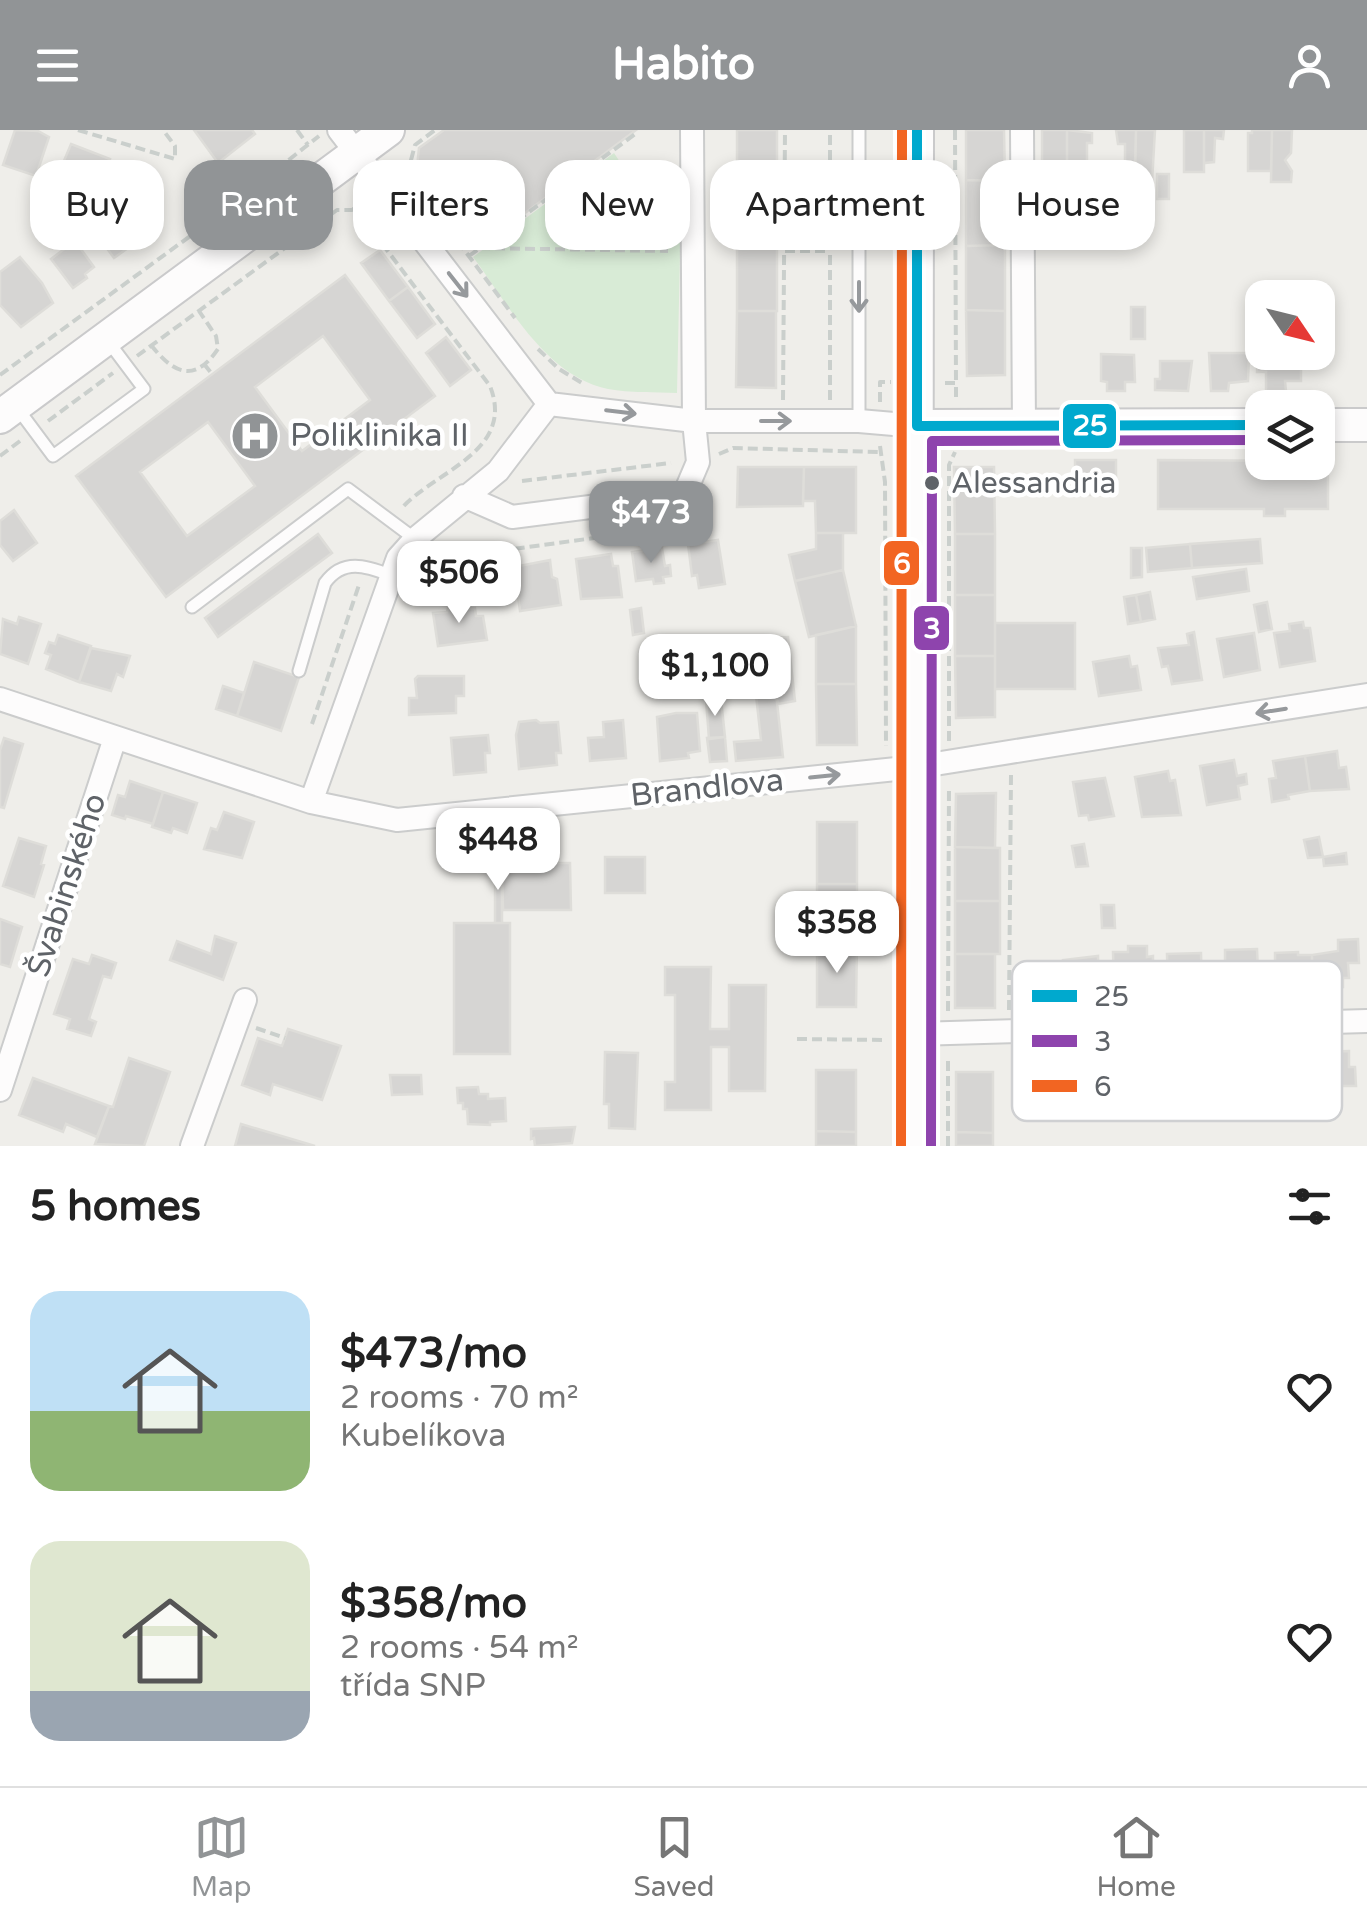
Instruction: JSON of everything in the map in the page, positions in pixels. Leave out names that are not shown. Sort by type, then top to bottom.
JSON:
[{"type":"street","points":[[17,418],[116,351],[348,141],[388,130]]},
{"type":"street","points":[[464,496],[512,517],[684,494],[698,462],[694,421],[692,130]]},
{"type":"street","points":[[916,1146],[932,764],[917,426],[917,130]]},
{"type":"street","points":[[1022,130],[1024,426]]},
{"type":"street","points":[[431,250],[549,404],[694,421],[1245,426]]},
{"type":"street","points":[[311,802],[399,582],[398,558],[415,538],[498,471],[549,404]]},
{"type":"street","points":[[1335,426],[1367,425]]},
{"type":"street","name":"Brandlova","points":[[0,699],[311,802],[397,820],[932,764],[1367,695]]},
{"type":"street","name":"Švabinského","points":[[0,1090],[115,738]]},
{"type":"street","points":[[192,1146],[241,1011]]},
{"type":"street","points":[[1342,1023],[1367,1022]]},
{"type":"street","points":[[918,1036],[1012,1033]]},
{"type":"lane","points":[[858,421],[859,130]]},
{"type":"lane","points":[[17,418],[53,456],[144,388],[116,351]]},
{"type":"lane","points":[[192,607],[348,489],[415,538]]},
{"type":"lane","points":[[299,671],[330,576],[351,565],[365,566],[399,582]]},
{"type":"path","points":[[78,130],[175,159],[175,146],[162,130]]},
{"type":"path","points":[[297,130],[308,145]]},
{"type":"path","points":[[0,375],[327,130]]},
{"type":"path","points":[[411,160],[414,145],[434,130]]},
{"type":"path","points":[[785,130],[785,160]]},
{"type":"path","points":[[830,130],[830,160]]},
{"type":"path","points":[[955,130],[956,402]]},
{"type":"path","points":[[525,215],[638,132]]},
{"type":"path","points":[[0,456],[17,418],[116,351],[152,345],[337,210],[353,208]]},
{"type":"path","points":[[525,249],[693,251]]},
{"type":"path","points":[[387,250],[490,386],[495,398],[491,431],[480,448],[406,504],[392,522]]},
{"type":"path","points":[[465,250],[514,318]]},
{"type":"path","points":[[469,256],[477,250]]},
{"type":"path","points":[[783,421],[784,250],[830,251],[830,421]]},
{"type":"path","points":[[152,345],[166,364],[176,370],[189,371],[204,364],[218,349],[216,336],[199,311]]},
{"type":"path","points":[[537,348],[559,369],[584,384]]},
{"type":"path","points":[[204,364],[212,374]]},
{"type":"path","points":[[942,383],[956,383]]},
{"type":"path","points":[[948,1146],[918,1036],[949,465],[956,449]]},
{"type":"path","points":[[880,452],[885,482],[886,753]]},
{"type":"path","points":[[399,582],[447,558],[698,524],[696,502]]},
{"type":"path","points":[[308,736],[365,566]]},
{"type":"path","points":[[1009,1015],[1011,774]]},
{"type":"path","points":[[241,1011],[285,1038]]},
{"type":"path","points":[[797,1039],[918,1036]]},
{"type":"green space","points":[[545,204],[545,250],[680,250],[677,393],[608,389],[586,382],[565,370],[530,336],[473,257],[482,250],[525,250],[525,219]]},
{"type":"building","points":[[15,130],[38,131],[49,137],[41,160],[30,160],[30,174],[3,165]]},
{"type":"building","points":[[194,130],[252,130],[255,134],[222,160],[216,160]]},
{"type":"building","points":[[444,130],[636,130],[596,160],[545,160],[545,198],[525,213],[525,160],[418,160],[419,148]]},
{"type":"building","points":[[737,130],[777,130],[777,160],[737,160]]},
{"type":"building","points":[[966,130],[1004,130],[1005,160],[980,160],[980,180],[966,180]]},
{"type":"building","points":[[1042,130],[1067,130],[1067,160],[1042,160]]},
{"type":"building","points":[[1067,130],[1092,133],[1092,143],[1087,143],[1087,160],[1067,160]]},
{"type":"building","points":[[1116,130],[1136,130],[1135,160],[1125,160],[1125,144],[1118,144]]},
{"type":"building","points":[[1136,130],[1155,130],[1153,160],[1135,160]]},
{"type":"building","points":[[1184,130],[1204,130],[1204,172],[1184,172]]},
{"type":"building","points":[[1204,130],[1224,130],[1223,139],[1215,138],[1214,162],[1204,163]]},
{"type":"building","points":[[1272,130],[1271,171],[1248,171],[1248,133]]},
{"type":"building","points":[[1272,130],[1292,130],[1291,153],[1285,160],[1292,171],[1291,182],[1271,182]]},
{"type":"building","points":[[71,144],[110,159],[110,160],[64,160]]},
{"type":"building","points":[[1157,174],[1169,174],[1169,199],[1157,199]]},
{"type":"building","points":[[966,180],[980,180],[980,246],[966,246]]},
{"type":"building","points":[[966,246],[1005,250],[1005,311],[966,310]]},
{"type":"building","points":[[63,250],[82,250],[94,267],[73,288],[51,259]]},
{"type":"building","points":[[108,250],[125,250],[114,258]]},
{"type":"building","points":[[380,250],[408,287],[389,301],[361,263]]},
{"type":"building","points":[[737,250],[777,250],[777,311],[737,311]]},
{"type":"building","points":[[20,257],[53,303],[21,327],[0,305],[0,272]]},
{"type":"building","name":"Poliklinika II","points":[[345,275],[435,396],[166,597],[76,476]],"holes":[[[323,336],[370,400],[302,451],[255,387]],[[208,422],[255,486],[187,536],[140,472]]]},
{"type":"building","points":[[408,287],[435,324],[417,338],[389,301]]},
{"type":"building","points":[[1131,307],[1145,307],[1145,339],[1131,339]]},
{"type":"building","points":[[966,310],[1005,311],[1005,375],[967,376]]},
{"type":"building","points":[[737,311],[776,311],[776,388],[736,387]]},
{"type":"building","points":[[446,337],[471,370],[450,386],[426,353]]},
{"type":"building","points":[[1209,353],[1245,353],[1248,381],[1229,383],[1228,391],[1211,391]]},
{"type":"building","points":[[1101,354],[1134,355],[1135,382],[1125,382],[1125,391],[1107,391],[1107,382],[1101,381]]},
{"type":"building","points":[[1160,361],[1192,361],[1188,391],[1155,390],[1155,379],[1160,379]]},
{"type":"building","points":[[1301,370],[1301,381],[1285,381],[1286,390],[1266,390],[1266,372],[1257,372]]},
{"type":"building","points":[[1075,460],[1116,460],[1116,495],[1075,495]]},
{"type":"building","points":[[1158,460],[1245,461],[1245,480],[1328,480],[1328,509],[1285,509],[1285,516],[1264,516],[1264,509],[1158,509]]},
{"type":"building","points":[[738,467],[804,467],[803,506],[737,507]]},
{"type":"building","points":[[804,467],[856,467],[856,533],[816,533],[815,501],[803,501]]},
{"type":"building","points":[[954,467],[994,467],[995,534],[955,534]]},
{"type":"building","points":[[14,510],[37,543],[13,561],[0,545],[0,521]]},
{"type":"building","points":[[816,533],[843,533],[843,570],[795,581],[789,555],[816,549]]},
{"type":"building","points":[[318,534],[332,553],[218,637],[205,618]]},
{"type":"building","points":[[955,534],[995,534],[995,595],[955,595]]},
{"type":"building","points":[[1260,539],[1262,563],[1192,568],[1190,544]]},
{"type":"building","points":[[718,540],[725,584],[699,588],[697,575],[692,576],[688,544]]},
{"type":"building","points":[[1190,544],[1192,568],[1148,572],[1146,548]]},
{"type":"building","points":[[662,548],[671,576],[663,577],[664,583],[654,584],[653,579],[636,581],[632,552]]},
{"type":"building","points":[[1131,548],[1142,548],[1142,577],[1131,578]]},
{"type":"building","points":[[611,554],[613,566],[618,566],[622,597],[581,599],[576,559]]},
{"type":"building","points":[[550,560],[561,605],[520,611],[514,567]]},
{"type":"building","points":[[1246,569],[1249,591],[1197,599],[1193,577]]},
{"type":"building","points":[[843,570],[856,626],[809,637],[795,581]]},
{"type":"building","points":[[1150,592],[1155,619],[1141,622],[1136,595]]},
{"type":"building","points":[[955,595],[995,595],[995,656],[955,656]]},
{"type":"building","points":[[1136,595],[1141,622],[1128,624],[1124,597]]},
{"type":"building","points":[[1267,602],[1272,629],[1259,632],[1254,605]]},
{"type":"building","points":[[457,603],[462,609],[475,608],[476,616],[483,616],[487,640],[438,646],[433,613],[447,612],[449,604]]},
{"type":"building","points":[[641,608],[644,633],[633,635],[630,610]]},
{"type":"building","points":[[19,617],[41,624],[28,664],[0,654],[3,619],[17,624]]},
{"type":"building","points":[[1303,622],[1304,628],[1310,628],[1315,661],[1280,667],[1274,633],[1290,631],[1289,624]]},
{"type":"building","points":[[995,623],[1075,623],[1075,689],[995,689]]},
{"type":"building","points":[[856,626],[856,684],[816,684],[816,635]]},
{"type":"building","points":[[1194,632],[1202,680],[1172,684],[1168,666],[1162,667],[1158,648],[1189,645],[1187,634]]},
{"type":"building","points":[[1254,633],[1260,670],[1224,677],[1217,639]]},
{"type":"building","points":[[58,635],[91,646],[79,682],[46,669],[51,655],[45,653],[49,642],[55,644]]},
{"type":"building","points":[[788,637],[795,701],[778,704],[776,693],[756,695],[750,639]]},
{"type":"building","points":[[91,648],[130,656],[123,677],[117,674],[111,691],[79,682]]},
{"type":"building","points":[[955,656],[995,656],[995,717],[956,718]]},
{"type":"building","points":[[1129,656],[1131,667],[1137,666],[1141,690],[1099,696],[1093,662]]},
{"type":"building","points":[[254,662],[299,677],[281,731],[237,716]]},
{"type":"building","points":[[418,676],[464,676],[464,696],[456,696],[456,713],[409,715],[409,698],[417,698]]},
{"type":"building","points":[[816,684],[856,684],[857,745],[817,745]]},
{"type":"building","points":[[223,686],[244,693],[237,716],[216,709]]},
{"type":"building","points":[[776,693],[783,757],[736,761],[734,742],[761,740],[756,695]]},
{"type":"building","points":[[721,699],[725,737],[709,739],[706,700]]},
{"type":"building","points":[[697,713],[700,751],[688,753],[689,758],[660,761],[657,717]]},
{"type":"building","points":[[623,720],[626,758],[590,761],[588,738],[604,737],[603,722]]},
{"type":"building","points":[[519,722],[558,722],[561,753],[556,753],[557,765],[519,769]]},
{"type":"building","points":[[488,735],[486,772],[454,775],[451,738]]},
{"type":"building","points":[[725,737],[727,761],[710,762],[707,738]]},
{"type":"building","points":[[4,738],[23,744],[4,808],[0,807],[0,750]]},
{"type":"building","points":[[1337,751],[1339,768],[1346,767],[1349,789],[1310,791],[1305,756]]},
{"type":"building","points":[[1305,756],[1310,791],[1272,802],[1269,779],[1276,778],[1273,761]]},
{"type":"building","points":[[1234,760],[1237,776],[1246,774],[1247,784],[1238,786],[1240,799],[1207,805],[1200,766]]},
{"type":"building","points":[[1168,771],[1170,781],[1175,780],[1181,815],[1142,817],[1135,777]]},
{"type":"building","points":[[1105,778],[1114,816],[1089,820],[1088,815],[1079,816],[1073,782]]},
{"type":"building","points":[[130,781],[163,792],[153,824],[112,815],[118,795],[125,797]]},
{"type":"building","points":[[163,792],[197,803],[187,833],[152,827]]},
{"type":"building","points":[[996,793],[995,848],[955,847],[956,794]]},
{"type":"building","points":[[224,812],[254,822],[242,858],[204,849],[211,828],[217,830]]},
{"type":"building","points":[[817,822],[857,822],[857,884],[817,884]]},
{"type":"building","points":[[1319,837],[1323,857],[1308,858],[1304,840]]},
{"type":"building","points":[[19,838],[46,846],[34,897],[3,886]]},
{"type":"building","points":[[1084,844],[1088,866],[1076,867],[1072,846]]},
{"type":"building","points":[[955,847],[1000,848],[1000,901],[955,901]]},
{"type":"building","points":[[1346,853],[1347,864],[1324,866],[1323,857]]},
{"type":"building","points":[[605,857],[645,857],[645,893],[605,893]]},
{"type":"building","points":[[495,863],[502,863],[502,923],[495,923]]},
{"type":"building","points":[[502,863],[570,863],[571,910],[503,910]]},
{"type":"building","points":[[817,884],[857,884],[857,945],[817,945]]},
{"type":"building","points":[[955,901],[1000,901],[1000,954],[955,954]]},
{"type":"building","points":[[1101,905],[1114,905],[1115,928],[1102,928]]},
{"type":"building","points":[[0,919],[22,927],[10,967],[0,964]]},
{"type":"building","points":[[454,923],[510,923],[510,1054],[454,1054]]},
{"type":"building","points":[[215,936],[236,943],[223,980],[170,960],[177,941],[211,954]]},
{"type":"building","points":[[1358,939],[1359,963],[1348,963],[1349,978],[1343,978],[1342,987],[1342,961],[1312,961],[1312,955],[1338,951],[1338,940]]},
{"type":"building","points":[[817,945],[857,945],[856,1007],[817,1007]]},
{"type":"building","points":[[1128,946],[1147,946],[1147,957],[1153,956],[1153,961],[1113,961],[1113,952],[1128,952]]},
{"type":"building","points":[[1257,949],[1258,961],[1225,961],[1225,950]]},
{"type":"building","points":[[1201,953],[1201,961],[1167,961],[1167,954]]},
{"type":"building","points":[[1275,953],[1312,955],[1312,961],[1275,961]]},
{"type":"building","points":[[955,954],[995,954],[995,1008],[955,1008]]},
{"type":"building","points":[[92,955],[116,963],[111,978],[103,976],[89,1019],[96,1022],[91,1036],[67,1029],[70,1019],[54,1014],[73,959],[89,964]]},
{"type":"building","points":[[1098,956],[1098,961],[1063,960]]},
{"type":"building","points":[[665,967],[711,967],[710,1029],[729,1029],[729,985],[766,985],[765,1091],[729,1091],[729,1047],[711,1047],[711,1110],[665,1110],[665,1082],[675,1082],[675,995],[665,995]]},
{"type":"building","points":[[288,1029],[341,1046],[322,1100],[273,1084],[270,1095],[242,1085],[258,1038],[282,1046]]},
{"type":"building","points":[[1342,1051],[1349,1051],[1349,1067],[1355,1067],[1356,1086],[1342,1086]]},
{"type":"building","points":[[605,1052],[638,1053],[635,1129],[609,1128],[609,1104],[604,1104]]},
{"type":"building","points":[[129,1058],[170,1072],[144,1146],[95,1144],[109,1106],[113,1107]]},
{"type":"building","points":[[816,1070],[856,1070],[856,1132],[816,1131]]},
{"type":"building","points":[[956,1072],[993,1072],[993,1133],[956,1132]]},
{"type":"building","points":[[390,1075],[421,1075],[422,1094],[392,1095]]},
{"type":"building","points":[[33,1078],[109,1106],[97,1137],[66,1124],[63,1132],[19,1115]]},
{"type":"building","points":[[478,1087],[479,1094],[488,1094],[488,1099],[505,1098],[506,1121],[468,1124],[467,1109],[458,1103],[457,1088]]},
{"type":"building","points":[[241,1124],[315,1146],[235,1146]]},
{"type":"building","points":[[575,1127],[572,1143],[535,1146],[534,1138],[531,1139],[531,1129]]},
{"type":"building","points":[[816,1131],[856,1132],[856,1146],[816,1146]]},
{"type":"building","points":[[956,1132],[993,1133],[993,1146],[956,1146]]},
{"type":"transit line","name":"6","points":[[901,1146],[902,130]]},
{"type":"transit line","name":"25","points":[[917,130],[917,426]]},
{"type":"transit line","name":"25","points":[[917,426],[1245,425]]},
{"type":"transit line","name":"3","points":[[931,1146],[932,441],[1245,440]]},
{"type":"place","name":"Poliklinika II","points":[[255,436]]},
{"type":"place","name":"Alessandria","points":[[932,483]]}]
